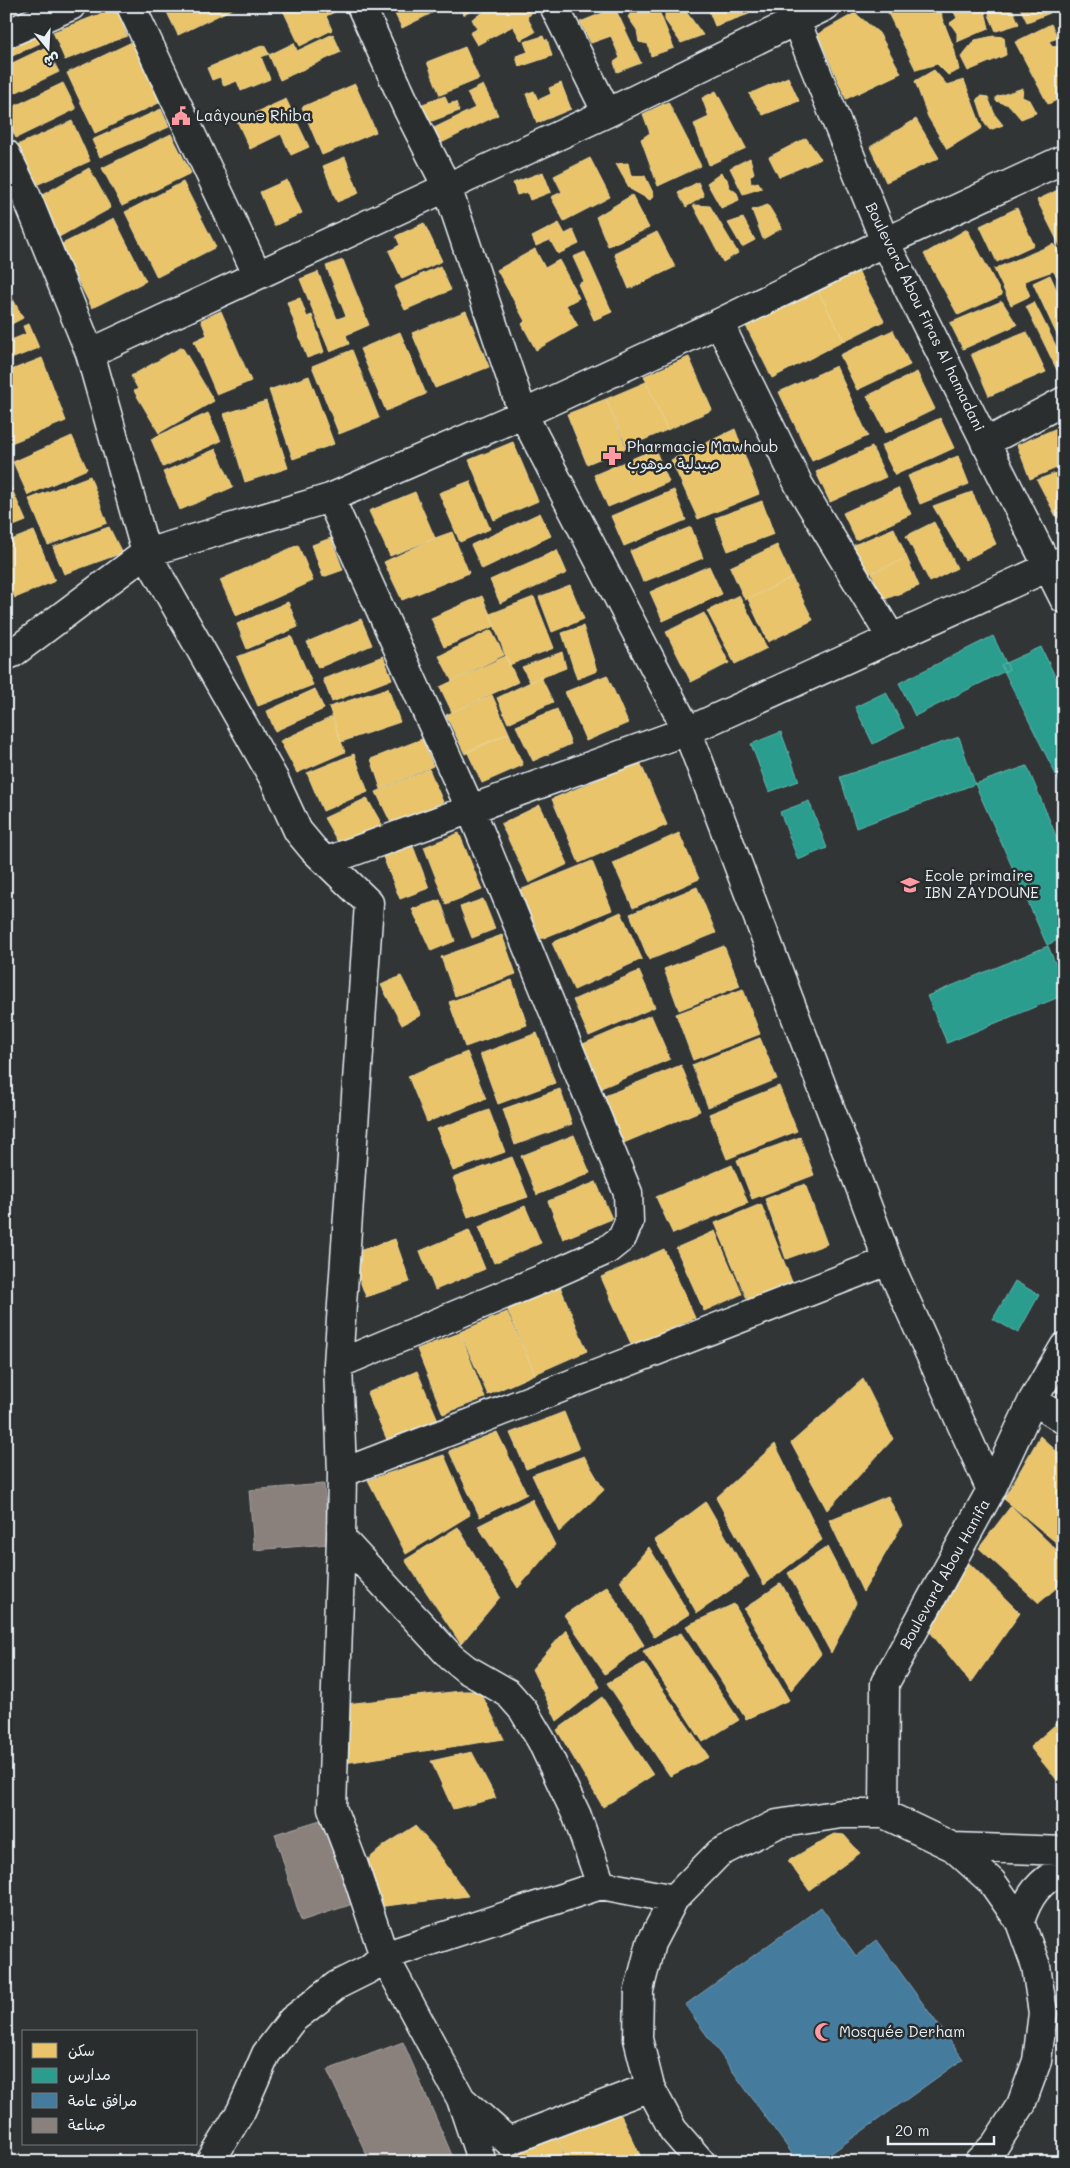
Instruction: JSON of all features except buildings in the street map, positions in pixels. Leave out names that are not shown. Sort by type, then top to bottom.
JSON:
[{"type":"street","points":[[6,34],[71,6]]},
{"type":"street","points":[[131,6],[257,274]]},
{"type":"street","points":[[361,6],[408,110],[446,187],[523,414],[688,730],[888,1261],[991,1490]]},
{"type":"street","points":[[554,6],[607,113]]},
{"type":"street","points":[[90,353],[607,113],[792,13],[826,6]]},
{"type":"street","name":"Boulevard Abou Firas Al hamadani","points":[[792,13],[885,242],[985,443],[1056,563],[1064,599]]},
{"type":"street","points":[[6,154],[26,195],[90,353],[146,553],[274,779],[298,831],[313,849],[368,903],[338,1364],[342,1473],[332,1808],[354,1866],[384,1956],[461,2099],[482,2162]]},
{"type":"street","points":[[9,649],[146,553],[330,498],[523,414],[719,323],[885,242],[1064,160]]},
{"type":"street","points":[[719,323],[799,485],[892,639]]},
{"type":"street","points":[[985,443],[1064,401]]},
{"type":"street","points":[[330,498],[471,810],[628,1193],[629,1222],[622,1238],[607,1250],[338,1364]]},
{"type":"street","points":[[327,861],[688,730],[1036,574],[1056,563]]},
{"type":"street","points":[[342,1473],[888,1261]]},
{"type":"street","name":"Boulevard Abou Hanifa","points":[[884,1814],[885,1683],[991,1490],[1034,1400],[1064,1347]]},
{"type":"street","points":[[1034,1400],[1064,1420]]},
{"type":"street","points":[[341,1538],[451,1657],[508,1693],[523,1710],[541,1740],[577,1816],[600,1885]]},
{"type":"street","points":[[701,2162],[673,2130],[650,2087],[638,2039],[638,1990],[651,1943],[674,1899],[719,1853],[777,1824],[841,1814],[884,1814],[953,1847],[992,1882],[1020,1922],[1036,1966],[1043,2013],[1037,2061],[1021,2106],[989,2156]]},
{"type":"street","points":[[953,1847],[1064,1851]]},
{"type":"street","points":[[1020,1922],[1025,1905],[1038,1885],[1064,1869]]},
{"type":"street","points":[[210,2162],[241,2111],[266,2054],[292,2020],[337,1985],[370,1969],[384,1956],[600,1885],[674,1899]]},
{"type":"street","points":[[461,2099],[508,2141],[650,2087]]},
{"type":"place","name":"Laâyoune Rhiba","points":[[181,116]]},
{"type":"place","name":"Pharmacie Mawhoub صيدلية موهوب","points":[[612,456]]},
{"type":"place","name":"Ecole primaire IBN ZAYDOUNE","points":[[910,885]]},
{"type":"place","name":"Mosquée Derham","points":[[824,2032]]}]
